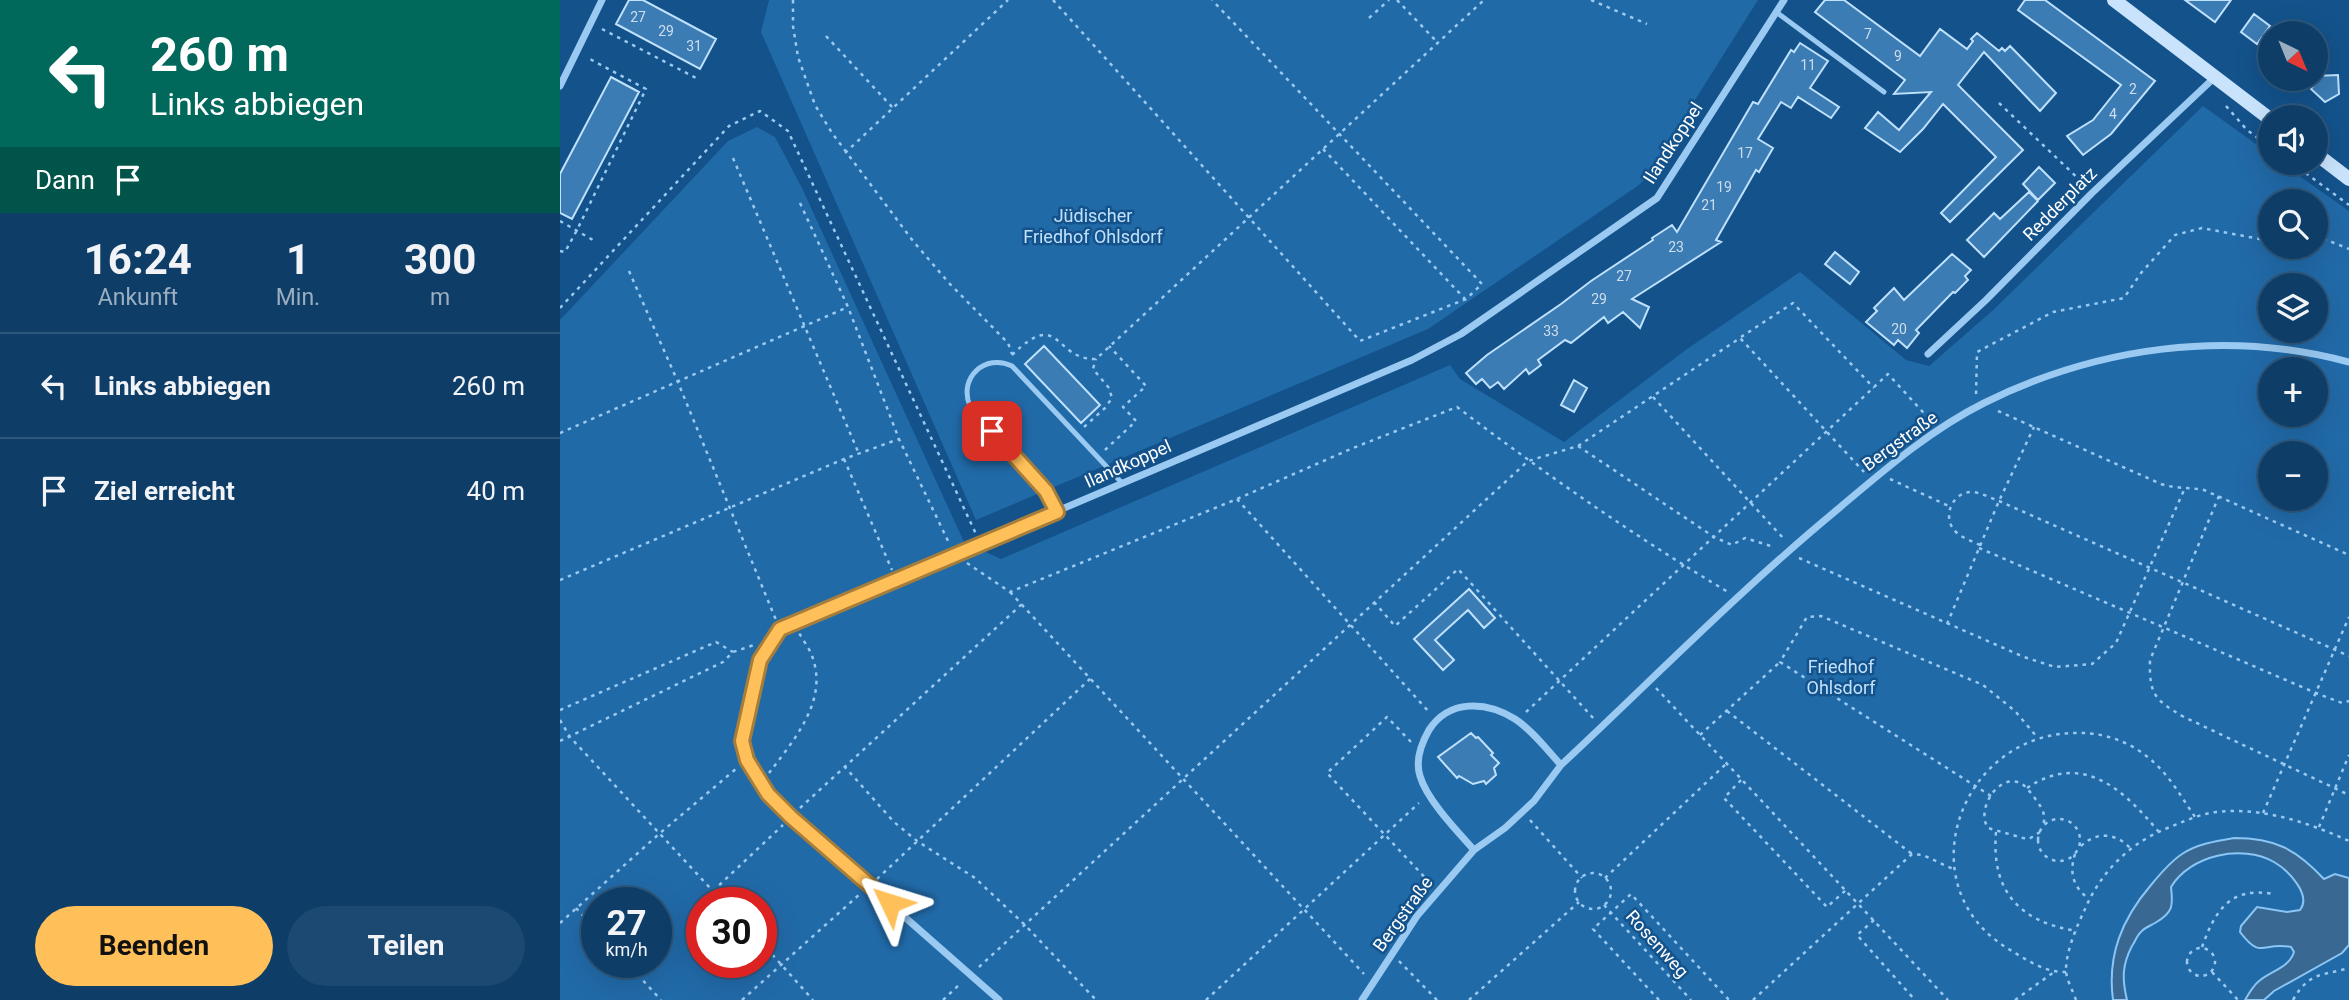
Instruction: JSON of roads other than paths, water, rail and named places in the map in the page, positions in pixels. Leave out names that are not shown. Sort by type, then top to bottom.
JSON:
[{"type":"main road","points":[[2114,0],[2258,109]]},
{"type":"main road","points":[[2328,163],[2349,179]]},
{"type":"street","points":[[560,86],[602,0]]},
{"type":"street","name":"Ilandkoppel","points":[[999,1000],[791,817],[768,794],[747,760],[742,741],[760,660],[780,629],[1441,346],[1530,288],[1648,205],[1665,187],[1784,0]]},
{"type":"street","name":"Redderplatz","points":[[1928,354],[2215,76]]},
{"type":"street","name":"Bergstraße","points":[[1362,1000],[1417,916],[1474,850],[1505,828],[1534,801],[1562,765],[1789,550],[1872,480],[1939,430],[1982,404],[2041,377],[2108,357],[2178,346],[2248,345],[2318,354],[2349,362]]},
{"type":"street","points":[[1474,850],[1437,807],[1420,778],[1418,761],[1422,741],[1436,720],[1451,709],[1474,705],[1500,712],[1517,720],[1562,765]]},
{"type":"lane","points":[[1776,12],[1884,92]]},
{"type":"lane","points":[[1057,512],[1046,491],[970,406],[966,394],[969,380],[986,364],[1001,362],[1012,366],[1122,484]]},
{"type":"park label","name":"Jüdischer Friedhof Ohlsdorf","points":[[1093,226]]},
{"type":"park label","name":"Friedhof Ohlsdorf","points":[[1841,677]]}]
